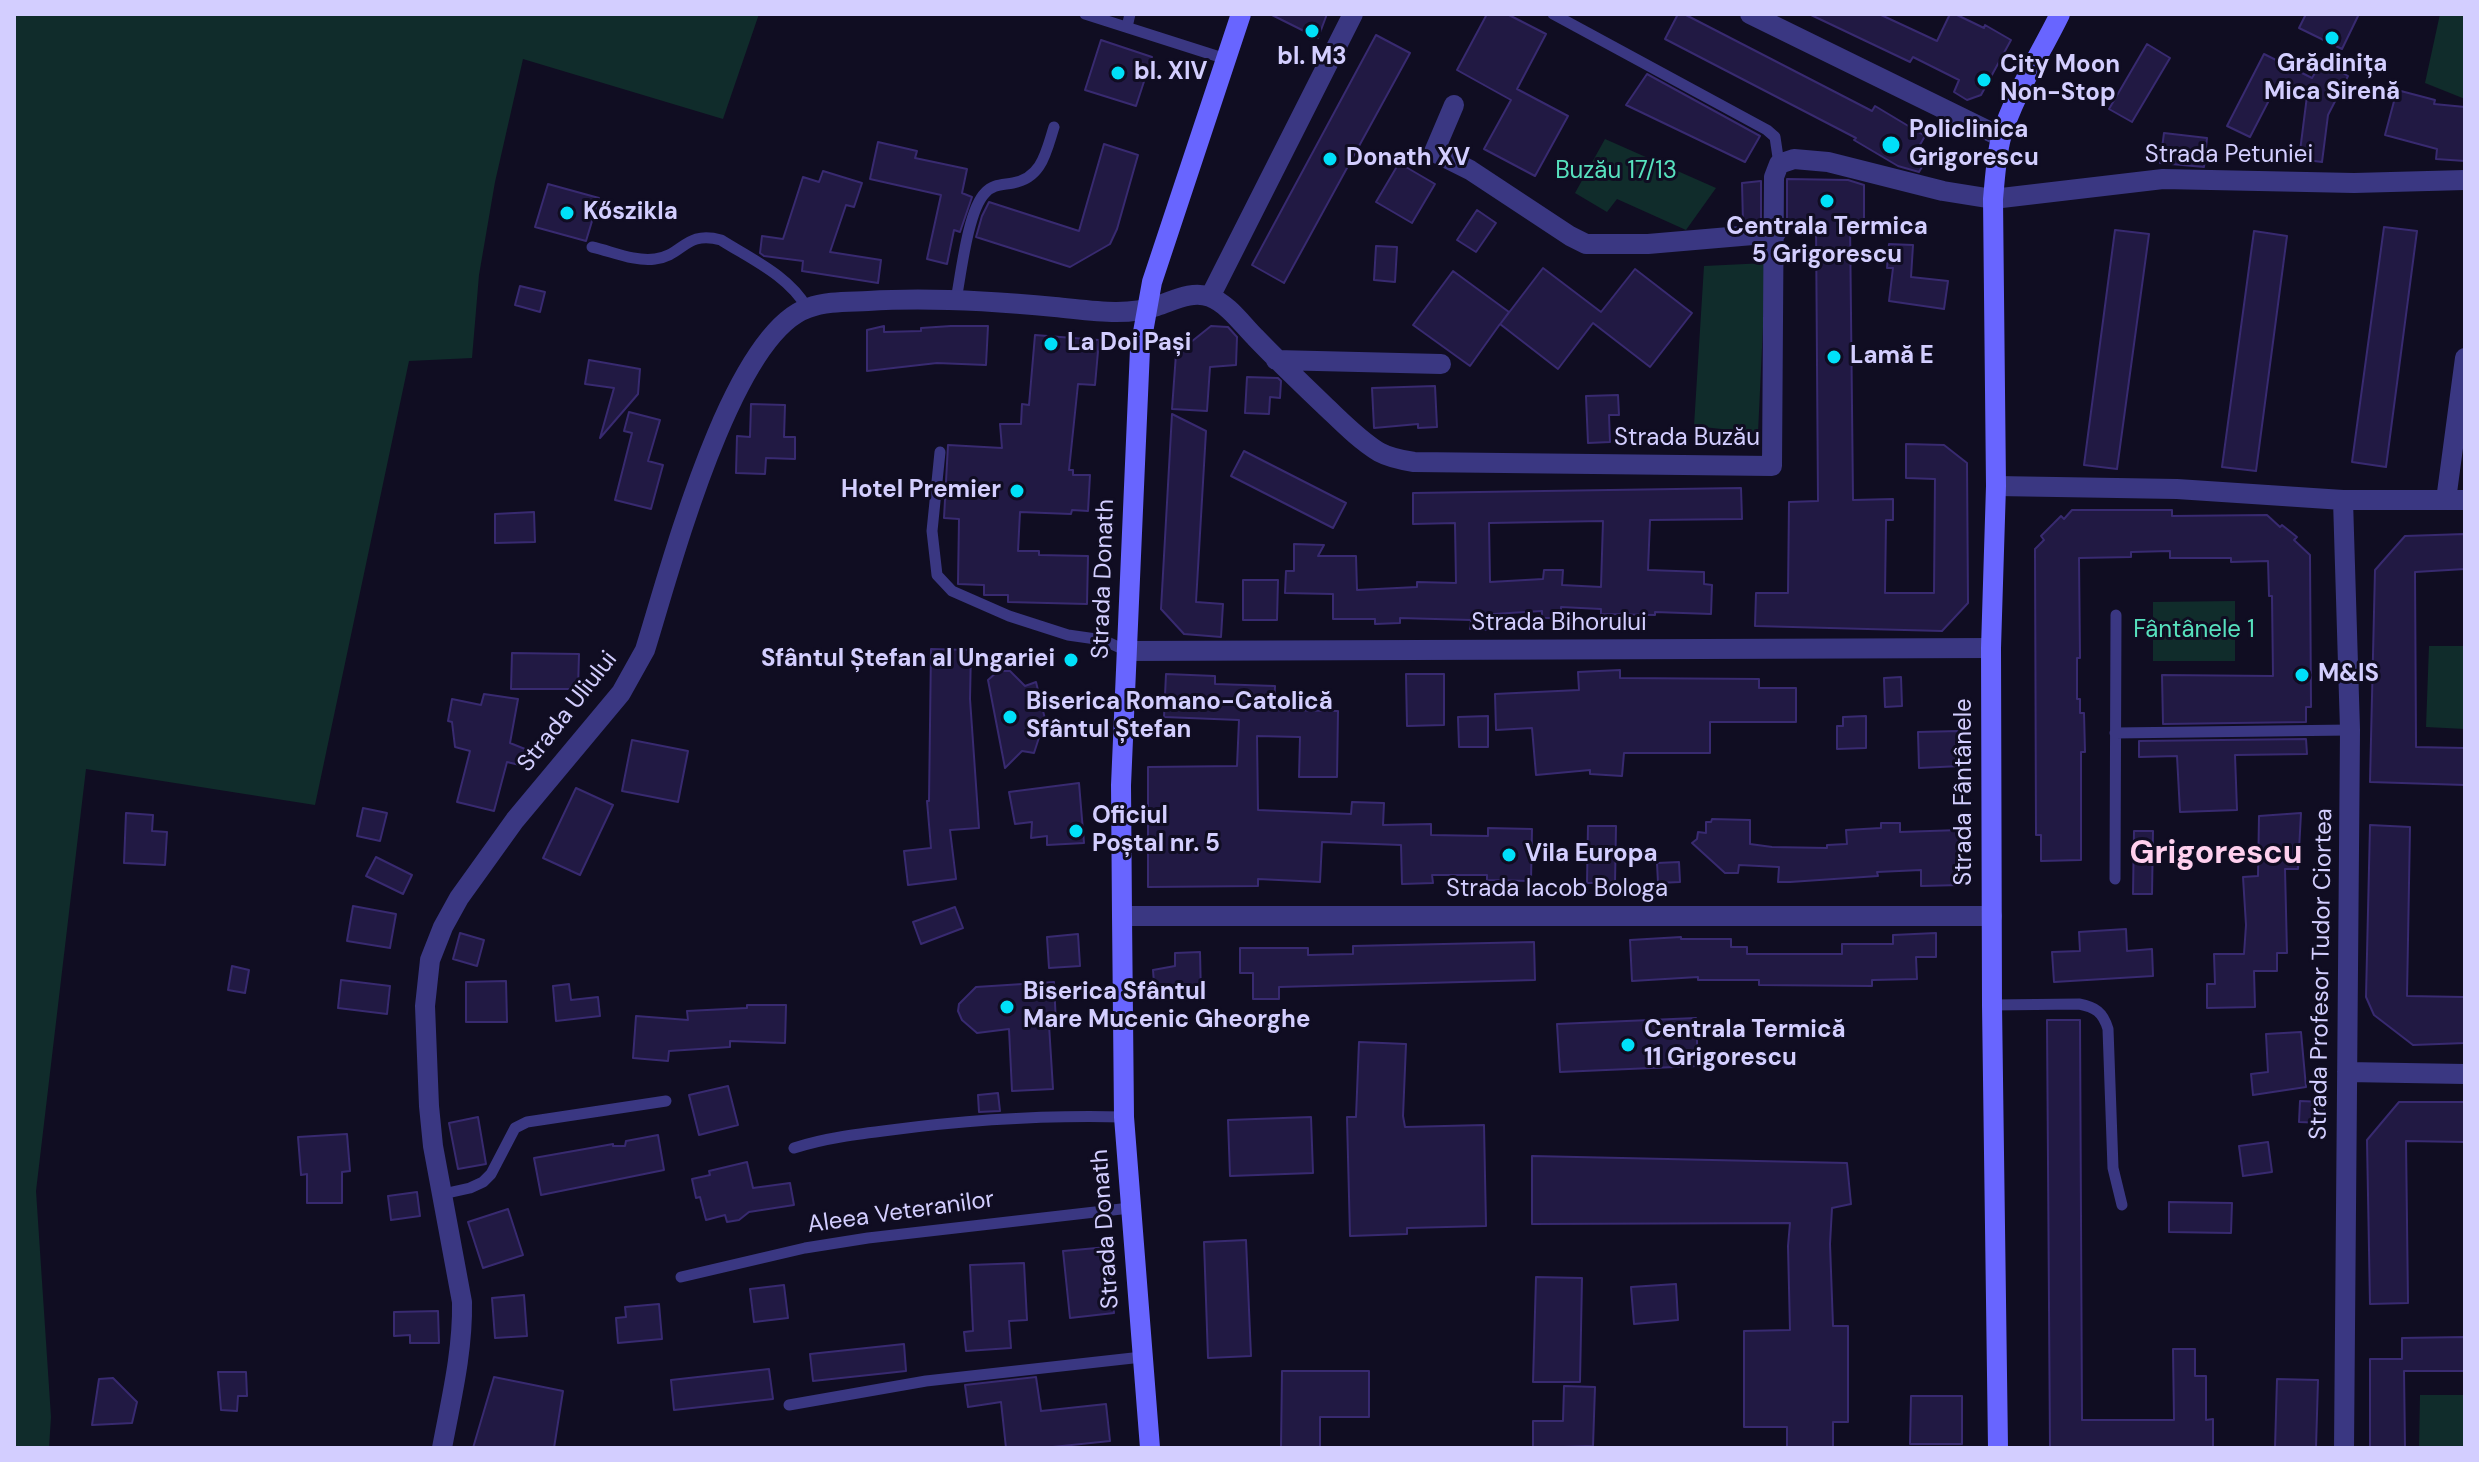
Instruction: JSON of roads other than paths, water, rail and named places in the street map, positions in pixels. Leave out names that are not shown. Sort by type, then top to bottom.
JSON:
[{"type":"main road","name":"Strada Donath","points":[[1150,1448],[1124,1117],[1122,916],[1121,785],[1140,349],[1152,282],[1241,14]]},
{"type":"main road","name":"Strada Fântânele","points":[[1998,1448],[1992,1005],[1991,648],[1996,486],[1993,199],[2001,137],[2060,14]]},
{"type":"street","points":[[1146,309],[1179,298],[1210,297],[1353,14]]},
{"type":"street","points":[[1750,14],[2001,137]]},
{"type":"street","points":[[1454,105],[1434,152],[1470,170],[1586,244],[1648,244],[1776,233]]},
{"type":"street","points":[[1779,164],[1794,159],[1828,162],[1943,191],[1993,199]]},
{"type":"street","name":"Strada Buzău","points":[[1210,297],[1224,306],[1352,432],[1394,459],[1414,462],[1772,466],[1774,177],[1779,164]]},
{"type":"street","name":"Strada Petuniei","points":[[1993,199],[2163,179],[2354,183],[2465,180]]},
{"type":"street","name":"Strada Uliului","points":[[442,1448],[462,1328],[462,1302],[433,1146],[429,1106],[425,1006],[430,960],[459,898],[515,820],[621,693],[634,672],[645,650],[704,461],[728,407],[751,367],[779,327],[791,316],[826,303],[895,299],[956,300],[1115,312],[1146,309]]},
{"type":"street","points":[[1996,486],[2177,489],[2343,500],[2455,500],[2465,358]]},
{"type":"street","points":[[1276,360],[1441,364]]},
{"type":"street","name":"Strada Profesor Tudor Ciortea","points":[[2343,500],[2350,730],[2344,1448]]},
{"type":"street","name":"Strada Bihorului","points":[[1127,651],[1991,648]]},
{"type":"street","name":"Strada Iacob Bologa","points":[[1122,916],[1992,916]]},
{"type":"street","points":[[2347,1072],[2465,1074]]},
{"type":"lane","points":[[1085,14],[1226,59]]},
{"type":"lane","points":[[1127,27],[1130,14]]},
{"type":"lane","points":[[1553,14],[1767,130],[1775,137],[1779,164]]},
{"type":"lane","points":[[956,300],[973,213],[983,194],[994,185],[1029,178],[1040,167],[1054,127]]},
{"type":"lane","points":[[592,247],[644,259],[658,259],[695,238],[708,236],[721,240],[789,284],[807,308]]},
{"type":"lane","points":[[940,452],[932,531],[937,575],[944,583],[952,591],[1009,616],[1068,635],[1103,640],[1127,651]]},
{"type":"lane","points":[[2115,879],[2116,615]]},
{"type":"lane","points":[[2115,733],[2350,730]]},
{"type":"lane","points":[[1992,1005],[2079,1004],[2089,1006],[2105,1017],[2113,1168],[2122,1205]]},
{"type":"lane","points":[[443,1194],[483,1182],[491,1174],[515,1128],[527,1122],[666,1101]]},
{"type":"lane","points":[[794,1148],[847,1136],[918,1126],[1010,1119],[1124,1117]]},
{"type":"lane","name":"Aleea Veteranilor","points":[[681,1277],[805,1248],[868,1238],[1130,1208]]},
{"type":"lane","points":[[789,1405],[926,1381],[1142,1357]]},
{"type":"place","name":"bl. M3","points":[[1312,31]]},
{"type":"place","name":"Grădinița Mica Sirenă","points":[[2332,38]]},
{"type":"place","name":"bl. XIV","points":[[1118,73]]},
{"type":"place","name":"City Moon Non-Stop","points":[[1984,80]]},
{"type":"place","name":"Policlinica Grigorescu","points":[[1891,145]]},
{"type":"place","name":"Donath XV","points":[[1330,159]]},
{"type":"place","name":"Centrala Termica 5 Grigorescu","points":[[1827,201]]},
{"type":"place","name":"Kőszikla","points":[[567,213]]},
{"type":"place","name":"La Doi Pași","points":[[1051,344]]},
{"type":"place","name":"Lamă E","points":[[1834,357]]},
{"type":"place","name":"Hotel Premier","points":[[1017,491]]},
{"type":"place","name":"Sfântul Ștefan al Ungariei","points":[[1071,660]]},
{"type":"place","name":"M&IS","points":[[2302,675]]},
{"type":"place","name":"Biserica Romano-Catolică Sfântul Ștefan","points":[[1010,717]]},
{"type":"place","name":"Oficiul Poștal nr. 5","points":[[1076,831]]},
{"type":"place","name":"Vila Europa","points":[[1509,855]]},
{"type":"place","name":"Biserica Sfântul Mare Mucenic Gheorghe","points":[[1007,1007]]},
{"type":"place","name":"Centrala Termică 11 Grigorescu","points":[[1628,1045]]},
{"type":"district","name":"Grigorescu","points":[[2216,855]]},
{"type":"park label","name":"Buzău 17/13","points":[[1616,172]]},
{"type":"park label","name":"Fântânele 1","points":[[2194,631]]}]
